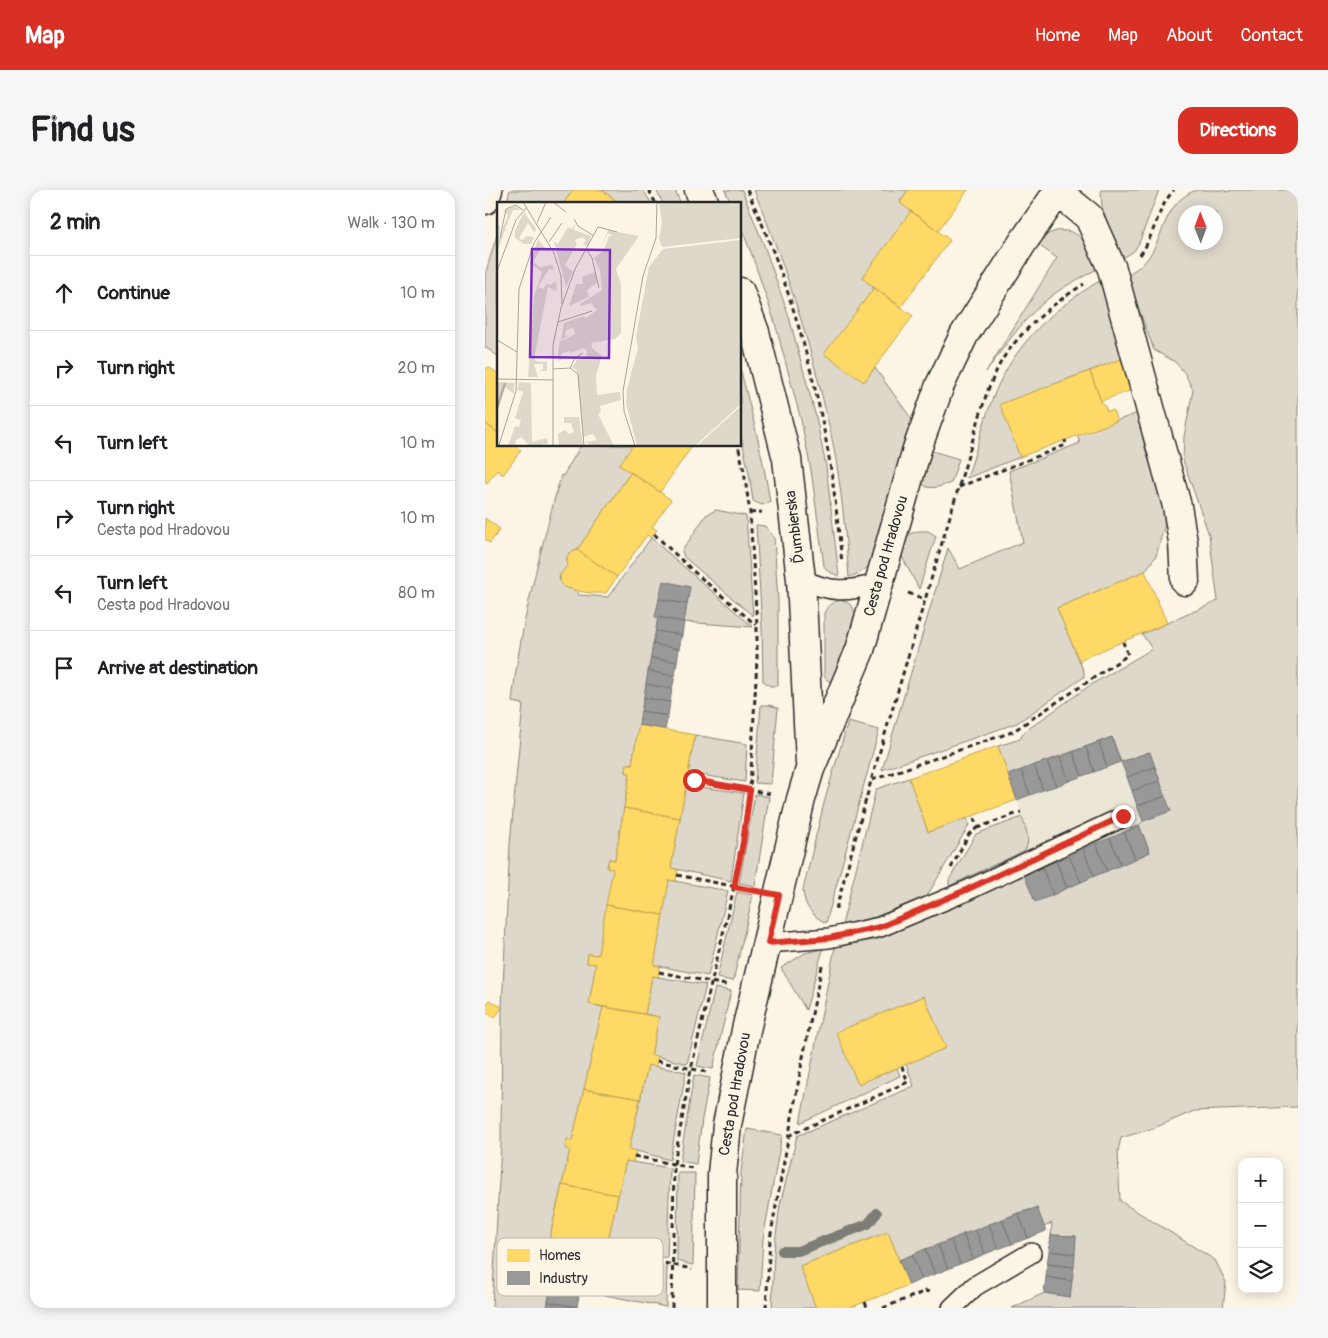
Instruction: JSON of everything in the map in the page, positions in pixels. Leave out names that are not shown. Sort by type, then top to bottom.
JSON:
[{"type":"street","points":[[485,200],[488,190]]},
{"type":"street","points":[[699,190],[704,202]]},
{"type":"street","name":"Cesta pod Hradovou","points":[[722,1308],[722,1174],[727,1125],[735,1078],[755,992],[801,799],[810,769],[860,650],[917,449],[951,359],[974,320],[1059,191],[1089,217],[1112,270],[1177,506],[1183,542],[1185,581]]},
{"type":"street","name":"Ďumbierska","points":[[741,295],[755,332],[787,459],[801,579],[810,769]]},
{"type":"lane","points":[[801,579],[820,588],[845,591],[879,584]]},
{"type":"lane","points":[[768,943],[829,938],[880,927],[941,901],[1123,816]]},
{"type":"lane","points":[[953,1307],[975,1286],[1031,1253]]},
{"type":"path","points":[[649,190],[655,202]]},
{"type":"path","points":[[747,190],[781,274],[811,370],[827,447],[845,591]]},
{"type":"path","points":[[765,1308],[770,1239],[801,1062],[829,938],[871,781],[987,392],[1006,354],[1030,325],[1068,294],[1140,255],[1149,244],[1169,190]]},
{"type":"path","points":[[1166,198],[1174,190]]},
{"type":"path","points":[[959,487],[1066,445],[1065,440]]},
{"type":"path","points":[[672,1308],[674,1164],[691,1069],[743,843],[750,790],[757,626],[750,513],[738,446]]},
{"type":"path","points":[[654,534],[692,570],[757,626]]},
{"type":"path","points":[[871,781],[1012,732],[1128,655],[1123,642]]},
{"type":"path","points":[[694,780],[801,799]]},
{"type":"path","points":[[941,901],[940,887],[969,834],[977,828],[1021,812]]},
{"type":"path","points":[[973,815],[977,828]]},
{"type":"path","points":[[677,875],[779,895]]},
{"type":"path","points":[[659,972],[755,992]]},
{"type":"path","points":[[657,1061],[735,1078]]},
{"type":"path","points":[[788,1136],[907,1082],[902,1067]]},
{"type":"path","points":[[635,1156],[722,1174]]},
{"type":"path","points":[[663,1262],[722,1276]]},
{"type":"path","points":[[759,1290],[766,1290]]},
{"type":"path","points":[[883,1308],[926,1291],[953,1307]]},
{"type":"path","points":[[865,1302],[867,1308]]},
{"type":"shaded area","points":[[510,190],[573,190],[564,202],[507,202]]},
{"type":"shaded area","points":[[602,190],[643,190],[651,202],[618,202]]},
{"type":"shaded area","points":[[656,190],[675,190],[680,202],[662,202]]},
{"type":"shaded area","points":[[725,190],[742,190],[789,317],[816,417],[826,466],[839,576],[829,572],[824,566],[811,470],[801,420],[775,323],[741,228],[741,202],[730,202]]},
{"type":"shaded area","points":[[754,190],[908,190],[900,202],[911,211],[863,278],[874,288],[825,354],[864,382],[875,368],[913,421],[871,562],[864,570],[849,577],[839,477],[826,411],[789,283]]},
{"type":"shaded area","points":[[1101,190],[1159,190],[1139,243],[1134,251],[1120,260],[1102,207]]},
{"type":"shaded area","points":[[1196,190],[1225,190],[1226,192],[1233,190],[1298,190],[1298,1107],[1194,1111],[1154,1128],[1121,1138],[1118,1151],[1120,1201],[1215,1260],[1226,1282],[1223,1308],[1012,1308],[1044,1293],[1070,1297],[1076,1236],[1051,1235],[1052,1223],[1044,1227],[1037,1208],[1018,1213],[899,1260],[888,1232],[800,1266],[816,1308],[772,1308],[774,1251],[780,1205],[797,1136],[914,1086],[906,1064],[945,1048],[924,996],[837,1032],[858,1084],[897,1068],[900,1076],[800,1123],[835,947],[879,939],[1024,875],[1067,888],[1150,852],[1139,825],[1143,821],[1170,811],[1150,752],[1121,762],[1112,737],[1008,775],[998,746],[1020,739],[1024,732],[1089,686],[1152,649],[1142,634],[1218,601],[1209,535],[1183,460],[1184,437],[1193,390],[1184,372],[1175,362],[1154,350],[1126,275],[1148,258],[1167,218],[1178,202]]},
{"type":"shaded area","points":[[1056,231],[1065,231],[1079,236],[1084,241],[1097,269],[1064,287],[1034,311],[1017,330],[986,372],[1057,258],[1037,244],[1048,234]]},
{"type":"shaded area","points":[[497,235],[497,356],[485,347],[485,275]]},
{"type":"shaded area","points":[[1101,280],[1124,358],[1001,404],[1020,457],[967,478],[996,390],[1008,366],[1043,323],[1077,295]]},
{"type":"shaded area","points":[[741,372],[757,435],[770,502],[762,505],[753,501],[741,437]]},
{"type":"shaded area","points":[[1138,413],[1145,448],[1164,505],[1165,524],[1156,556],[1145,571],[1057,608],[1084,672],[1084,677],[1017,723],[882,770],[948,548],[960,569],[1023,542],[1009,471],[1080,443],[1077,435]]},
{"type":"shaded area","points":[[580,446],[633,446],[631,472],[577,550],[569,553],[566,561],[567,566],[559,579],[564,587],[578,591],[578,595],[608,597],[651,538],[753,627],[684,622],[690,587],[663,581],[632,764],[627,764],[626,772],[630,773],[615,860],[609,859],[607,867],[613,869],[598,955],[588,954],[587,963],[596,964],[589,1004],[603,1007],[572,1141],[567,1140],[570,1150],[549,1238],[497,1238],[497,1296],[549,1296],[547,1308],[492,1308],[501,1145],[502,1007],[510,844],[523,704],[512,702],[526,616],[561,475],[563,476]]},
{"type":"shaded area","points":[[929,450],[959,459],[951,483],[930,488],[922,482]]},
{"type":"shaded area","points":[[716,510],[746,516],[753,616],[684,557],[682,551],[706,515]]},
{"type":"shaded area","points":[[756,525],[765,526],[774,537],[778,601],[778,686],[770,686],[763,681]]},
{"type":"shaded area","points":[[919,531],[928,531],[936,536],[919,589],[899,551],[906,537]]},
{"type":"shaded area","points":[[844,600],[853,608],[855,619],[836,680],[831,682],[824,676],[824,613],[832,603]]},
{"type":"shaded area","points":[[761,705],[778,708],[771,784],[755,783]]},
{"type":"shaded area","points":[[848,722],[879,730],[826,923],[817,917],[807,906],[803,890],[824,803]]},
{"type":"shaded area","points":[[695,735],[747,744],[745,782],[688,773]]},
{"type":"shaded area","points":[[1112,737],[1149,752],[1171,811],[1150,852],[1067,888],[1024,875],[1019,854],[1027,847],[1028,841],[1021,812],[1008,775]]},
{"type":"shaded area","points":[[909,778],[928,832],[967,818],[969,825],[927,896],[875,917],[842,925],[876,789]]},
{"type":"shaded area","points":[[686,785],[744,793],[731,881],[671,868]]},
{"type":"shaded area","points":[[755,794],[769,797],[755,886],[739,883]]},
{"type":"shaded area","points":[[1022,817],[1028,839],[1024,851],[949,886],[949,880],[976,834]]},
{"type":"shaded area","points":[[669,880],[728,891],[708,976],[654,965]]},
{"type":"shaded area","points":[[737,892],[753,895],[733,981],[717,978]]},
{"type":"shaded area","points":[[823,949],[806,1010],[781,968],[805,953]]},
{"type":"shaded area","points":[[652,976],[706,985],[687,1064],[651,1055],[659,1017],[645,1014]]},
{"type":"shaded area","points":[[715,988],[731,991],[713,1069],[697,1066]]},
{"type":"shaded area","points":[[648,1065],[686,1072],[670,1160],[629,1149]]},
{"type":"shaded area","points":[[694,1075],[710,1078],[696,1164],[680,1161]]},
{"type":"shaded area","points":[[747,1129],[782,1135],[763,1239],[760,1291],[738,1290],[741,1172]]},
{"type":"shaded area","points":[[626,1161],[670,1168],[667,1258],[663,1257],[663,1238],[608,1238]]},
{"type":"shaded area","points":[[678,1173],[695,1173],[693,1265],[677,1261]]},
{"type":"shaded area","points":[[663,1266],[667,1267],[666,1307],[610,1296],[663,1296]]},
{"type":"building: Homes","points":[[573,190],[602,190],[618,202],[564,202]]},
{"type":"building: Homes","points":[[908,190],[968,190],[938,231],[900,203]]},
{"type":"building: Homes","points":[[911,211],[950,240],[901,307],[862,278]]},
{"type":"building: Homes","points":[[874,288],[913,316],[864,382],[824,354]]},
{"type":"building: Homes","points":[[1121,359],[1132,390],[1101,401],[1090,371]]},
{"type":"building: Homes","points":[[488,367],[497,373],[497,432],[485,423],[485,371]]},
{"type":"building: Homes","points":[[1090,371],[1102,404],[1104,404],[1107,411],[1113,410],[1117,421],[1020,457],[1000,404]]},
{"type":"building: Homes","points":[[485,423],[497,432],[497,446],[515,446],[521,450],[503,475],[497,470],[487,483],[485,482]]},
{"type":"building: Homes","points":[[632,446],[692,446],[660,492],[619,465]]},
{"type":"building: Homes","points":[[631,472],[671,500],[652,527],[657,530],[651,538],[647,535],[617,577],[577,550]]},
{"type":"building: Homes","points":[[485,518],[500,529],[490,543],[485,540]]},
{"type":"building: Homes","points":[[577,550],[617,577],[606,593],[578,591],[564,587],[561,584],[560,575],[567,566],[567,557],[569,553]]},
{"type":"building: Homes","points":[[1145,571],[1167,623],[1079,660],[1057,608]]},
{"type":"building: Homes","points":[[639,725],[695,735],[688,773],[695,774],[693,786],[686,785],[680,818],[624,808],[630,773],[626,773],[627,764],[632,764]]},
{"type":"building: Homes","points":[[998,746],[1017,800],[928,832],[909,778]]},
{"type":"building: Homes","points":[[624,808],[680,818],[671,868],[678,870],[676,881],[669,880],[663,915],[606,905],[613,869],[607,868],[609,859],[615,860]]},
{"type":"building: Homes","points":[[606,905],[663,915],[654,965],[660,966],[659,972],[658,977],[652,976],[645,1014],[589,1004],[596,964],[587,963],[588,954],[598,955]]},
{"type":"building: Homes","points":[[924,996],[946,1048],[858,1084],[836,1032]]},
{"type":"building: Homes","points":[[490,1000],[502,1007],[495,1018],[485,1011],[485,1007]]},
{"type":"building: Homes","points":[[603,1007],[659,1017],[651,1055],[658,1056],[657,1061],[655,1067],[648,1065],[640,1099],[584,1089]]},
{"type":"building: Homes","points":[[584,1089],[640,1099],[629,1149],[636,1151],[633,1162],[626,1161],[618,1195],[562,1185],[570,1150],[565,1149],[567,1139],[572,1141]]},
{"type":"building: Homes","points":[[562,1185],[618,1195],[608,1238],[550,1238]]},
{"type":"building: Homes","points":[[888,1232],[909,1285],[849,1308],[816,1308],[800,1266]]},
{"type":"building: Industry","points":[[663,581],[690,587],[687,604],[659,599]]},
{"type":"building: Industry","points":[[659,599],[687,604],[684,622],[655,617]]},
{"type":"building: Industry","points":[[658,617],[684,622],[682,635],[656,631]]},
{"type":"building: Industry","points":[[656,631],[682,635],[679,649],[653,644]]},
{"type":"building: Industry","points":[[653,644],[679,649],[677,662],[651,658]]},
{"type":"building: Industry","points":[[651,658],[677,662],[675,676],[648,671]]},
{"type":"building: Industry","points":[[648,671],[675,676],[672,689],[646,684]]},
{"type":"building: Industry","points":[[646,684],[672,689],[670,702],[644,698]]},
{"type":"building: Industry","points":[[644,698],[670,702],[668,716],[641,711]]},
{"type":"building: Industry","points":[[641,711],[668,716],[665,729],[639,725]]},
{"type":"building: Industry","points":[[1112,737],[1120,762],[1107,767],[1099,742]]},
{"type":"building: Industry","points":[[1099,742],[1107,767],[1094,772],[1086,747]]},
{"type":"building: Industry","points":[[1086,747],[1094,772],[1082,776],[1073,752]]},
{"type":"building: Industry","points":[[1073,752],[1082,776],[1069,781],[1060,757]]},
{"type":"building: Industry","points":[[1149,752],[1155,767],[1127,777],[1121,762]]},
{"type":"building: Industry","points":[[1060,757],[1069,781],[1056,786],[1047,761]]},
{"type":"building: Industry","points":[[1047,761],[1056,786],[1043,790],[1034,765]]},
{"type":"building: Industry","points":[[1034,765],[1043,790],[1030,795],[1021,770]]},
{"type":"building: Industry","points":[[1155,767],[1160,781],[1132,791],[1127,777]]},
{"type":"building: Industry","points":[[1021,770],[1030,795],[1017,800],[1008,775]]},
{"type":"building: Industry","points":[[1160,781],[1165,796],[1137,806],[1132,791]]},
{"type":"building: Industry","points":[[1165,796],[1171,811],[1143,821],[1137,806]]},
{"type":"building: Industry","points":[[1139,825],[1150,852],[1135,859],[1124,832]]},
{"type":"building: Industry","points":[[1124,832],[1135,859],[1121,865],[1110,838]]},
{"type":"building: Industry","points":[[1110,838],[1121,865],[1107,871],[1096,843]]},
{"type":"building: Industry","points":[[1096,843],[1107,871],[1094,876],[1083,849]]},
{"type":"building: Industry","points":[[1083,849],[1094,876],[1081,882],[1069,856]]},
{"type":"building: Industry","points":[[1069,856],[1081,882],[1067,888],[1056,861]]},
{"type":"building: Industry","points":[[1056,861],[1067,888],[1053,895],[1042,867]]},
{"type":"building: Industry","points":[[1042,867],[1053,895],[1035,902],[1024,875]]},
{"type":"building: Industry","points":[[1037,1208],[1046,1231],[1028,1238],[1018,1213]]},
{"type":"building: Industry","points":[[1018,1213],[1028,1238],[1012,1244],[1002,1220]]},
{"type":"building: Industry","points":[[1002,1220],[1012,1244],[998,1249],[989,1224]]},
{"type":"building: Industry","points":[[989,1224],[998,1249],[985,1254],[976,1230]]},
{"type":"building: Industry","points":[[976,1230],[985,1254],[973,1259],[963,1234]]},
{"type":"building: Industry","points":[[963,1234],[973,1259],[960,1264],[951,1240]]},
{"type":"building: Industry","points":[[1051,1235],[1076,1236],[1075,1254],[1049,1251]]},
{"type":"building: Industry","points":[[951,1240],[960,1264],[948,1269],[938,1245]]},
{"type":"building: Industry","points":[[938,1245],[948,1269],[935,1274],[925,1249]]},
{"type":"building: Industry","points":[[925,1249],[935,1274],[922,1279],[912,1255]]},
{"type":"building: Industry","points":[[1049,1251],[1075,1254],[1074,1267],[1047,1264]]},
{"type":"building: Industry","points":[[912,1255],[922,1279],[909,1285],[899,1260]]},
{"type":"building: Industry","points":[[1047,1264],[1074,1267],[1072,1281],[1046,1277]]},
{"type":"building: Industry","points":[[1046,1277],[1072,1281],[1070,1297],[1044,1293]]},
{"type":"building: Industry","points":[[549,1296],[579,1296],[577,1307],[548,1302]]},
{"type":"building: Industry","points":[[548,1302],[577,1307],[577,1308],[547,1308]]},
{"type":"waterway","points":[[782,1251],[798,1251],[868,1224],[877,1213]]},
{"type":"route","points":[[694,780],[750,790],[743,843],[734,887],[779,895],[768,943],[829,938],[880,927],[966,890],[1123,816]]}]
